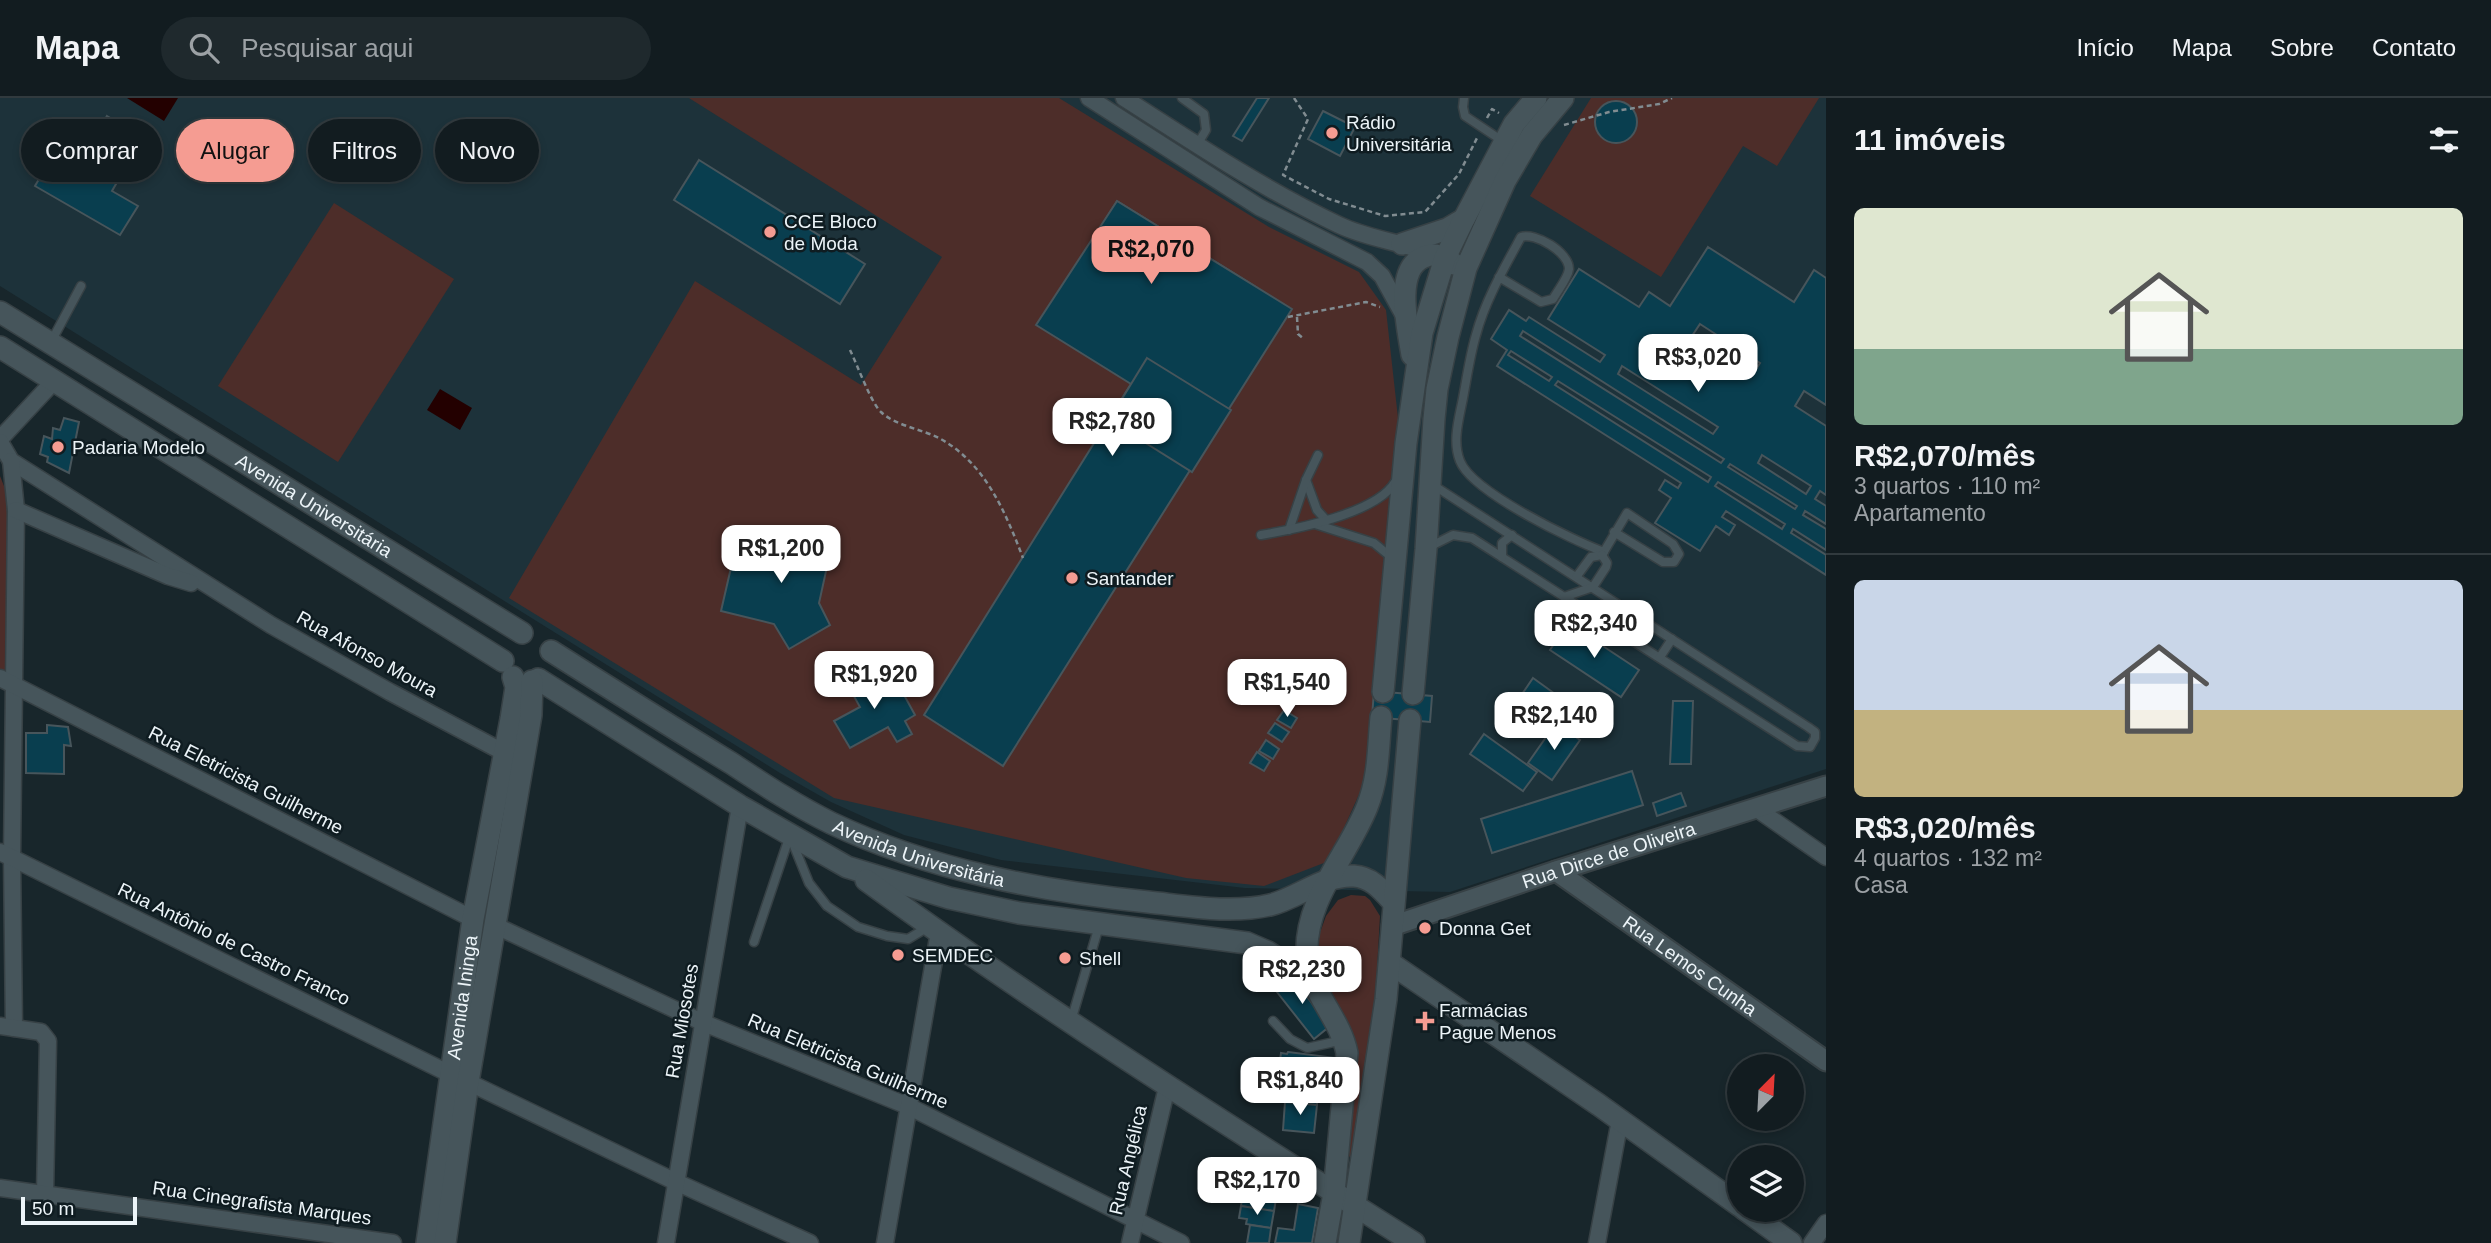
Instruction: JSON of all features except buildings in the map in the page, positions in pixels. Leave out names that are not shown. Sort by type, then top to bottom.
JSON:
[{"type":"main road","points":[[1383,692],[1415,372],[1439,256],[1517,133],[1536,98]]},
{"type":"main road","points":[[1413,694],[1437,389],[1462,282],[1506,181],[1517,133],[1563,98]]},
{"type":"main road","points":[[1402,244],[1447,229],[1464,219]]},
{"type":"main road","points":[[1415,372],[1405,288],[1410,268],[1426,256],[1439,256],[1459,269],[1462,282]]},
{"type":"main road","name":"Avenida Universitária","points":[[0,312],[522,633]]},
{"type":"main road","points":[[0,318],[30,331]]},
{"type":"main road","name":"Avenida Universitária","points":[[0,347],[522,674],[740,807],[847,867],[949,898],[1019,913],[1247,943],[1268,952],[1310,979]]},
{"type":"main road","points":[[55,380],[69,380],[111,402],[117,402],[124,395],[122,385]]},
{"type":"main road","points":[[522,633],[537,635],[543,638],[551,651],[549,667],[522,674],[505,646],[509,640],[522,633]]},
{"type":"main road","points":[[1389,636],[1418,640]]},
{"type":"main road","name":"Avenida Universitária","points":[[551,651],[772,789],[830,822],[879,843],[976,874],[1021,885],[1115,899],[1240,908],[1269,905],[1301,894],[1329,880]]},
{"type":"main road","points":[[514,755],[516,687],[522,674]]},
{"type":"main road","points":[[1325,1243],[1334,1193],[1347,1068],[1344,1040],[1310,979],[1308,939],[1313,915],[1366,810],[1376,784],[1381,717]]},
{"type":"main road","points":[[1349,1243],[1386,999],[1410,720]]},
{"type":"main road","name":"Avenida Ininga","points":[[445,1243],[473,919],[514,755]]},
{"type":"main road","name":"Avenida Ininga","points":[[427,1243],[459,1078],[494,925],[514,755]]},
{"type":"main road","points":[[816,849],[830,822]]},
{"type":"main road","points":[[847,867],[934,930],[1167,1087],[1414,1243]]},
{"type":"main road","points":[[1329,880],[1343,876],[1365,878],[1393,902]]},
{"type":"main road","points":[[1105,924],[1115,899]]},
{"type":"main road","points":[[473,919],[494,925]]},
{"type":"main road","points":[[1390,963],[1727,1197]]},
{"type":"main road","points":[[1762,1222],[1791,1243]]},
{"type":"street","points":[[1089,98],[1259,207],[1367,262],[1382,276],[1408,325]]},
{"type":"street","points":[[1124,98],[1241,174],[1340,226],[1372,238],[1439,256]]},
{"type":"street","points":[[0,440],[55,380]]},
{"type":"street","name":"Rua Afonso Moura","points":[[0,440],[11,461],[211,589],[390,692],[514,755]]},
{"type":"street","points":[[11,461],[16,510],[7,681],[7,1027],[41,1032],[48,1041],[45,1194]]},
{"type":"street","name":"Rua Afonso Moura","points":[[16,510],[168,576],[211,589]]},
{"type":"street","name":"Rua Eletricista Guilherme","points":[[7,681],[473,919]]},
{"type":"street","name":"Rua Dirce de Oliveira","points":[[1392,926],[1826,786]]},
{"type":"street","name":"Rua Miosotes","points":[[666,1243],[740,807]]},
{"type":"street","points":[[1757,809],[1826,857]]},
{"type":"street","name":"Rua Antônio de Castro Franco","points":[[6,855],[459,1078],[810,1243]]},
{"type":"street","name":"Rua Lemos Cunha","points":[[1556,872],[1826,1061]]},
{"type":"street","name":"Rua Eletricista Guilherme","points":[[494,925],[704,1023],[908,1106],[1181,1243]]},
{"type":"street","points":[[885,1243],[934,930]]},
{"type":"street","name":"Rua Angélica","points":[[1130,1243],[1167,1087]]},
{"type":"street","points":[[1597,1243],[1620,1120]]},
{"type":"street","name":"Rua Cinegrafista Marques","points":[[0,1188],[393,1243]]},
{"type":"street","points":[[1812,1243],[1826,1223]]},
{"type":"lane","points":[[1182,98],[1204,114],[1206,130],[1197,145]]},
{"type":"lane","points":[[1464,98],[1465,116],[1482,128],[1517,133]]},
{"type":"lane","points":[[1499,277],[1541,302],[1553,299],[1569,272],[1568,263],[1563,255],[1536,236],[1528,234],[1521,237],[1499,277],[1476,333],[1457,429],[1456,447],[1461,464],[1474,480],[1489,492],[1569,538],[1603,553],[1606,567],[1593,587],[1564,597]]},
{"type":"lane","points":[[50,343],[81,286]]},
{"type":"lane","points":[[1289,530],[1318,455]]},
{"type":"lane","points":[[1261,535],[1315,524],[1380,499],[1392,487],[1404,467]]},
{"type":"lane","points":[[1306,481],[1317,510],[1326,520]]},
{"type":"lane","points":[[1426,549],[1453,535],[1472,538],[1797,746],[1810,747],[1815,738],[1815,732],[1428,482]]},
{"type":"lane","points":[[1577,576],[1591,557],[1603,553],[1614,533],[1627,513],[1673,544],[1679,554],[1674,562],[1663,562],[1614,533]]},
{"type":"lane","points":[[1315,524],[1374,544],[1396,561]]},
{"type":"lane","points":[[1502,557],[1502,543],[1512,536]]},
{"type":"lane","points":[[1660,657],[1672,639]]},
{"type":"lane","points":[[790,835],[809,883],[827,906],[858,927],[908,939],[934,930]]},
{"type":"lane","points":[[754,942],[790,835]]},
{"type":"lane","points":[[1071,1022],[1105,924]]},
{"type":"lane","points":[[1273,1021],[1290,1039],[1307,1048],[1344,1040]]},
{"type":"path","points":[[1294,98],[1308,119],[1283,175],[1329,199],[1385,216],[1425,212],[1459,174],[1492,109],[1517,133],[1609,112],[1659,104],[1672,98]]},
{"type":"path","points":[[1288,317],[1366,302],[1386,310],[1399,305]]},
{"type":"path","points":[[1296,315],[1298,334],[1304,338]]},
{"type":"path","points":[[850,350],[879,411],[893,420],[941,439],[970,460],[993,491],[1007,517],[1023,558]]},
{"type":"shaded area","points":[[0,98],[1826,98],[1826,769],[1450,892],[1245,888],[1001,860],[904,835],[831,802],[780,773],[0,286]]},
{"type":"shaded area","points":[[127,98],[178,98],[164,121]]},
{"type":"shaded area","points":[[689,98],[1059,98],[1269,227],[1359,272],[1386,310],[1401,445],[1370,770],[1329,861],[1264,886],[1186,878],[834,798],[509,598],[695,281],[861,385],[942,257]]},
{"type":"shaded area","points":[[1591,98],[1819,98],[1777,166],[1743,146],[1661,277],[1530,196]]},
{"type":"shaded area","points":[[334,203],[454,279],[338,462],[218,386]]},
{"type":"shaded area","points":[[440,389],[472,408],[460,430],[427,410]]},
{"type":"shaded area","points":[[0,476],[14,511],[14,678],[0,671]]},
{"type":"shaded area","points":[[1351,895],[1365,896],[1380,916],[1374,1023],[1353,1156],[1347,1157],[1353,1067],[1316,960],[1318,938],[1326,916],[1338,900]]},
{"type":"place","name":"Rádio Universitária","points":[[1332,133]]},
{"type":"place","name":"CCE Bloco de Moda","points":[[770,232]]},
{"type":"place","name":"Padaria Modelo","points":[[58,447]]},
{"type":"place","name":"Santander","points":[[1072,578]]},
{"type":"place","name":"Donna Get","points":[[1425,928]]},
{"type":"place","name":"SEMDEC","points":[[898,955]]},
{"type":"place","name":"Shell","points":[[1065,958]]},
{"type":"place","name":"Farmácias Pague Menos","points":[[1425,1021]]}]
